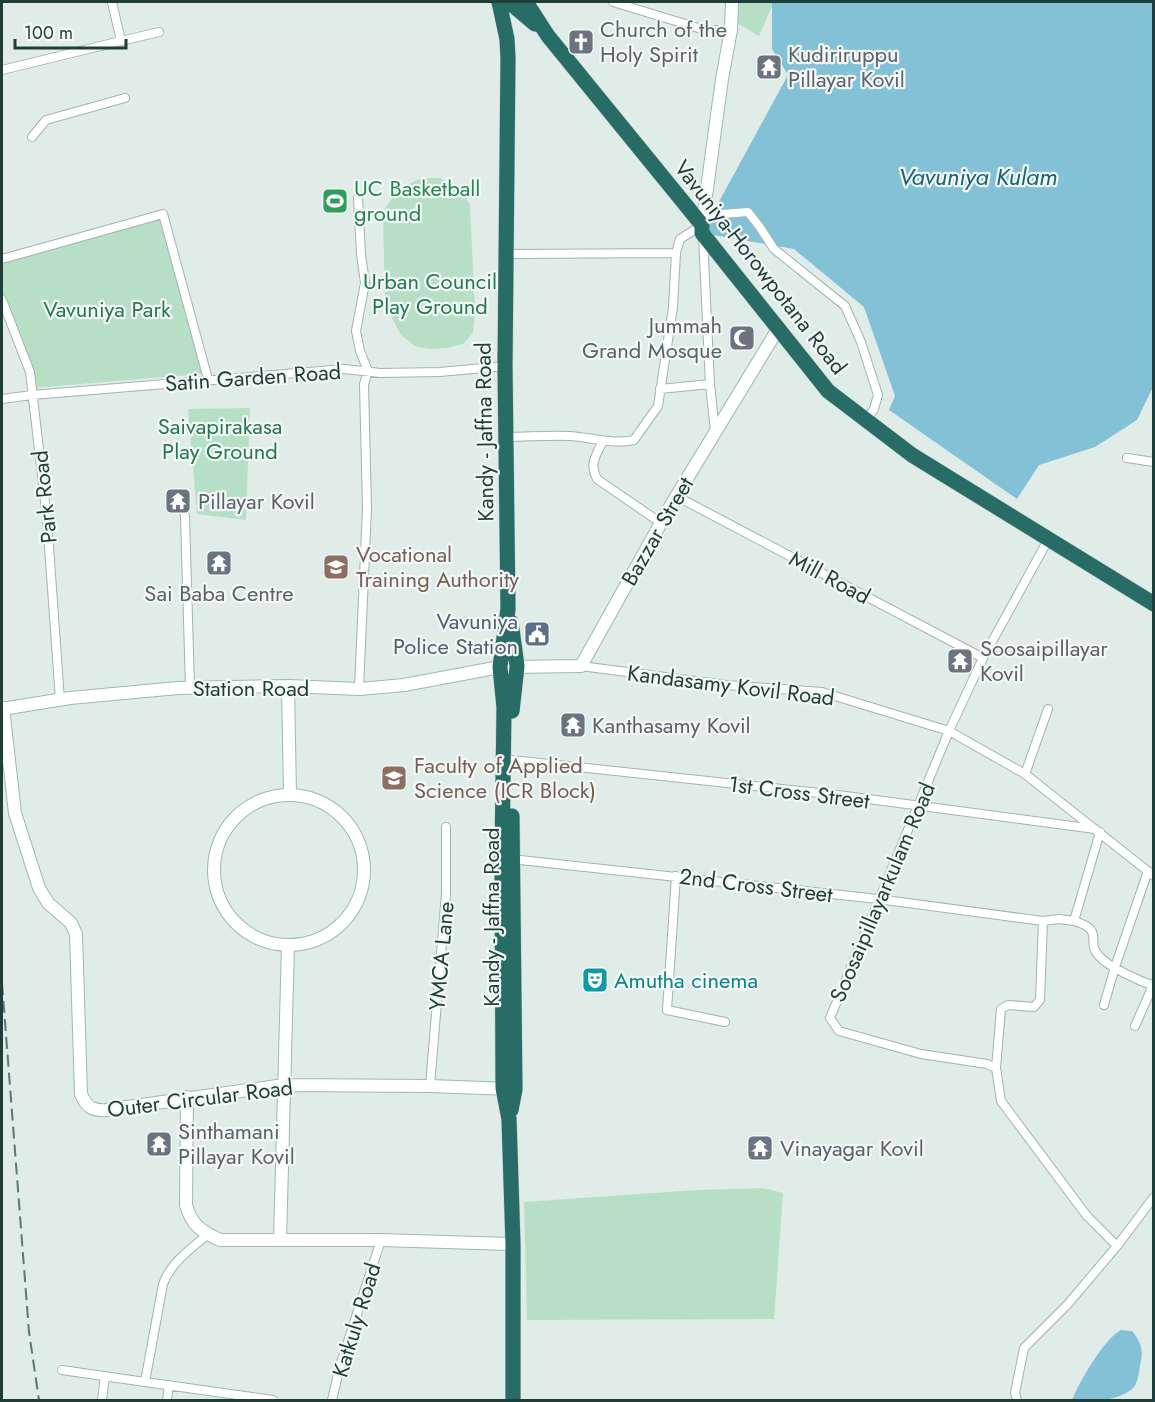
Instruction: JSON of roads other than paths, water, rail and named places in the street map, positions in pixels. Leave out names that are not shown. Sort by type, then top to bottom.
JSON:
[{"type":"highway","name":"Vavuniya-Horowpotana Road","points":[[512,2],[548,36]]},
{"type":"highway","name":"Vavuniya-Horowpotana Road","points":[[512,2],[548,36],[828,391],[912,455],[1154,604]]},
{"type":"highway","name":"Kandy - Jaffna Road","points":[[508,760],[500,667],[508,609],[508,437],[505,366],[508,33],[512,2]]},
{"type":"highway","points":[[508,33],[514,22],[527,18]]},
{"type":"highway","name":"Kandy - Jaffna Road","points":[[508,609],[518,666],[512,706],[507,804],[513,1401]]},
{"type":"street","points":[[112,2],[121,41]]},
{"type":"street","points":[[613,2],[705,30],[730,30]]},
{"type":"street","points":[[715,431],[710,384],[702,229],[732,2]]},
{"type":"street","points":[[2,70],[159,32]]},
{"type":"street","points":[[32,137],[46,120],[125,98]]},
{"type":"street","points":[[358,198],[365,283],[356,331],[360,351],[368,371],[364,384],[367,508],[359,688]]},
{"type":"street","points":[[508,437],[570,436],[603,441],[634,440],[658,406],[673,306],[676,253],[680,238],[702,229],[710,215],[748,212],[774,249],[845,306],[861,342],[878,395],[874,409],[866,421]]},
{"type":"street","points":[[2,259],[163,214],[208,379]]},
{"type":"street","points":[[506,254],[676,253]]},
{"type":"street","name":"Park Road","points":[[2,300],[30,372],[47,519],[60,700]]},
{"type":"street","name":"Bazzar Street","points":[[580,666],[676,496],[778,329]]},
{"type":"street","name":"Satin Garden Road","points":[[2,399],[208,379],[345,369],[380,374],[440,372],[505,366]]},
{"type":"street","points":[[660,389],[710,384]]},
{"type":"street","points":[[603,441],[592,463],[597,479],[661,523]]},
{"type":"street","points":[[1127,458],[1154,462]]},
{"type":"street","name":"Mill Road","points":[[676,496],[983,658]]},
{"type":"street","points":[[185,516],[190,688]]},
{"type":"street","name":"Soosaipillayarkulam Road","points":[[996,1068],[987,1064],[921,1054],[839,1031],[831,1018],[831,1013],[949,731],[983,658],[1048,540]]},
{"type":"street","points":[[500,667],[580,666]]},
{"type":"street","name":"Kandasamy Kovil Road","points":[[580,666],[726,685],[822,692],[949,731],[1025,774],[1151,873]]},
{"type":"street","name":"Station Road","points":[[2,708],[60,700],[190,688],[288,686],[359,688],[404,685],[500,667]]},
{"type":"street","points":[[288,686],[290,795]]},
{"type":"street","name":"Outer Circular Road","points":[[2,708],[15,813],[39,888],[48,903],[71,923],[76,933],[81,1094],[84,1102],[90,1108],[97,1110],[284,1086],[430,1086],[509,1089]]},
{"type":"street","points":[[1025,774],[1048,709]]},
{"type":"street","name":"1st Cross Street","points":[[508,760],[838,795],[1098,831]]},
{"type":"street","points":[[290,795],[313,798],[334,809],[351,826],[362,847],[365,871],[361,894],[350,915],[333,932],[312,942],[288,945],[262,941],[240,927],[223,907],[214,883],[215,856],[224,832],[241,812],[264,799],[290,795]]},
{"type":"street","name":"YMCA Lane","points":[[430,1086],[446,894],[446,827]]},
{"type":"street","points":[[1098,831],[1074,921],[1087,924],[1092,930],[1096,952],[1100,958],[1124,974],[1153,985],[1136,1026]]},
{"type":"street","name":"2nd Cross Street","points":[[507,858],[878,898],[1043,921],[1059,918],[1074,921]]},
{"type":"street","points":[[1104,1005],[1115,967],[1151,873]]},
{"type":"street","points":[[676,876],[667,1010],[725,1022]]},
{"type":"street","points":[[1043,921],[1040,1000],[1034,1007],[1008,1005],[1001,1009],[996,1068],[1001,1101],[1087,1216],[1117,1246]]},
{"type":"street","points":[[280,1239],[288,945]]},
{"type":"street","points":[[187,1097],[186,1204],[189,1215],[200,1230],[220,1240],[381,1240],[513,1244]]},
{"type":"street","points":[[1017,1401],[1015,1393],[1024,1348],[1068,1304],[1117,1246],[1154,1197]]},
{"type":"street","points":[[145,1382],[167,1273],[208,1234]]},
{"type":"street","name":"Katkuly Road","points":[[332,1401],[340,1366],[381,1240]]},
{"type":"street","points":[[62,1370],[169,1385],[239,1398],[273,1401]]},
{"type":"street","points":[[102,1401],[105,1376]]},
{"type":"street","points":[[167,1401],[169,1385]]},
{"type":"water","name":"Vavuniya Kulam","points":[[772,2],[1153,2],[1153,387],[1137,420],[1095,447],[1039,465],[1017,499],[889,410],[895,396],[864,307],[794,249],[702,233],[788,75],[772,49]]},
{"type":"water","points":[[1121,1330],[1132,1331],[1141,1347],[1142,1356],[1134,1387],[1121,1396],[1113,1398],[1072,1400],[1086,1372],[1107,1342]]},
{"type":"railway","points":[[2,983],[29,1332],[39,1400]]},
{"type":"place","name":"Church of the Holy Spirit","points":[[581,42]]},
{"type":"place","name":"Kudiriruppu Pillayar Kovil","points":[[769,67]]},
{"type":"place","name":"UC Basketball ground","points":[[335,201]]},
{"type":"place","name":"Jummah Grand Mosque","points":[[742,338]]},
{"type":"place","name":"Pillayar Kovil","points":[[178,501]]},
{"type":"place","name":"Sai Baba Centre","points":[[219,563]]},
{"type":"place","name":"Vocational Training Authority","points":[[336,567]]},
{"type":"place","name":"Vavuniya Police Station","points":[[537,634]]},
{"type":"place","name":"Soosaipillayar Kovil","points":[[960,661]]},
{"type":"place","name":"Kanthasamy Kovil","points":[[573,725]]},
{"type":"place","name":"Faculty of Applied Science (ICR Block)","points":[[394,778]]},
{"type":"place","name":"Amutha cinema","points":[[595,980]]},
{"type":"place","name":"Sinthamani Pillayar Kovil","points":[[159,1144]]},
{"type":"place","name":"Vinayagar Kovil","points":[[760,1148]]},
{"type":"park label","name":"Urban Council Play Ground","points":[[430,294]]},
{"type":"park label","name":"Vavuniya Park","points":[[107,309]]},
{"type":"park label","name":"Saivapirakasa Play Ground","points":[[220,438]]}]
